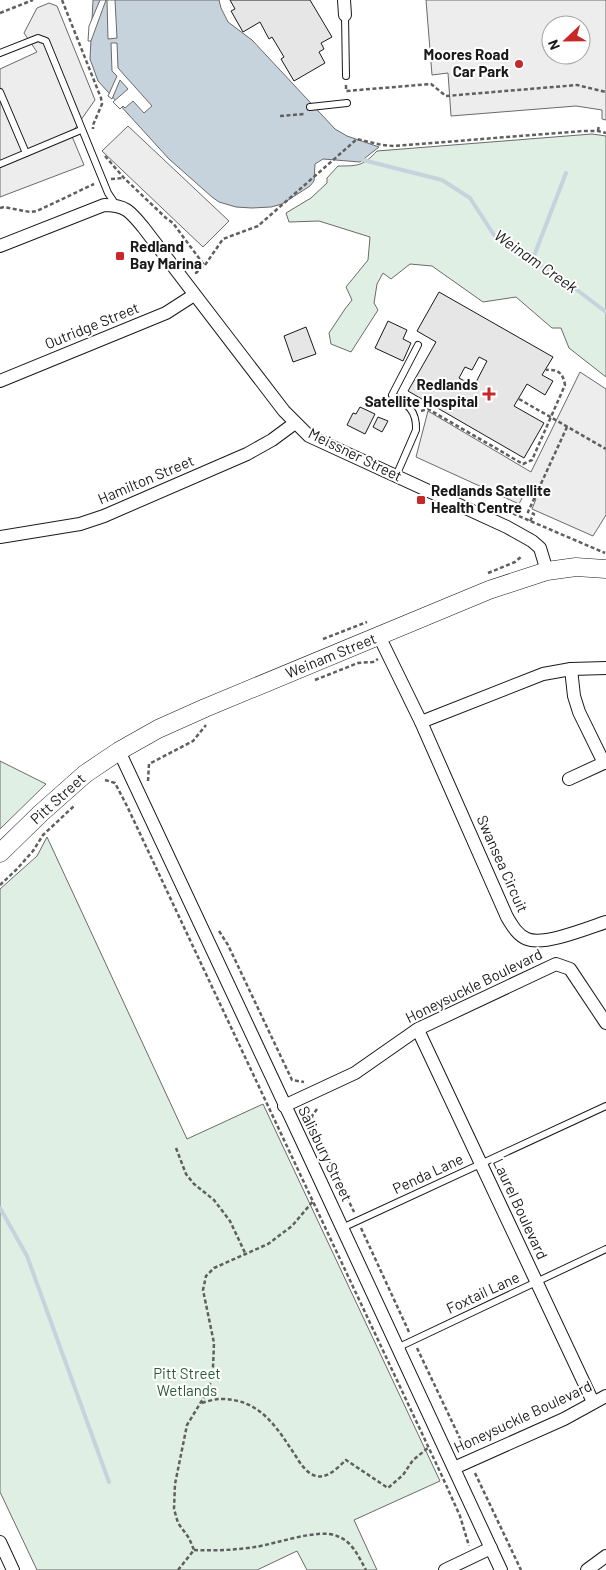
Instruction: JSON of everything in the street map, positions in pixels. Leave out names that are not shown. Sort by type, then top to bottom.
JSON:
[{"type":"street","points":[[344,0],[345,16]]},
{"type":"street","points":[[0,246],[104,205],[116,205]]},
{"type":"street","name":"Meissner Street","points":[[116,205],[124,208],[135,217],[274,400],[309,436],[507,527],[532,541],[540,548],[547,571]]},
{"type":"street","name":"Outridge Street","points":[[0,381],[166,314],[194,295]]},
{"type":"street","name":"Hamilton Street","points":[[0,537],[80,524],[104,516],[246,454],[272,440],[295,423]]},
{"type":"street","points":[[547,571],[576,567],[606,569]]},
{"type":"street","name":"Weinam Street","points":[[120,751],[158,729],[197,711],[489,590],[547,571]]},
{"type":"street","name":"Swansea Circuit","points":[[379,636],[421,722],[507,916],[516,932],[527,939],[539,941],[606,922]]},
{"type":"street","points":[[421,722],[543,674],[571,669],[606,668]]},
{"type":"street","points":[[569,779],[605,762],[579,712],[574,696],[571,669]]},
{"type":"street","name":"Pitt Street","points":[[0,853],[85,774],[120,751]]},
{"type":"street","name":"Salisbury Street","points":[[120,751],[284,1106],[399,1347],[501,1570]]},
{"type":"street","name":"Honeysuckle Boulevard","points":[[284,1106],[355,1073],[418,1030],[556,964],[570,969],[606,1023]]},
{"type":"street","name":"Laurel Boulevard","points":[[418,1030],[593,1402]]},
{"type":"street","name":"Honeysuckle Boulevard","points":[[454,1468],[564,1419],[606,1396]]},
{"type":"street","points":[[0,1542],[13,1570]]},
{"type":"street","points":[[444,1570],[491,1548]]},
{"type":"street","points":[[587,1570],[606,1556]]},
{"type":"lane","points":[[345,16],[346,76]]},
{"type":"lane","points":[[0,53],[38,38],[46,41],[102,180],[116,205]]},
{"type":"lane","points":[[0,92],[26,153]]},
{"type":"lane","points":[[310,108],[347,103]]},
{"type":"lane","points":[[0,164],[81,130]]},
{"type":"lane","points":[[396,476],[416,430],[416,421],[408,405],[392,395],[418,345]]},
{"type":"lane","name":"Penda Lane","points":[[342,1228],[606,1106]]},
{"type":"lane","name":"Foxtail Lane","points":[[399,1347],[606,1249]]},
{"type":"path","points":[[0,13],[33,0]]},
{"type":"path","points":[[62,0],[101,98],[102,104],[93,125],[94,134]]},
{"type":"path","points":[[346,76],[346,91],[430,84],[446,96],[577,85],[606,92]]},
{"type":"path","points":[[598,132],[599,124]]},
{"type":"path","points":[[199,279],[196,273],[220,246],[223,239],[258,226],[357,139],[382,145],[406,145],[583,131],[606,133]]},
{"type":"path","points":[[100,152],[124,178],[173,224],[204,265]]},
{"type":"path","points":[[0,208],[4,207],[30,212],[102,180],[124,178]]},
{"type":"path","points":[[413,413],[428,409],[523,464],[532,460],[565,385],[564,377],[559,371],[546,370]]},
{"type":"path","points":[[519,399],[606,449]]},
{"type":"path","points":[[530,521],[534,514],[528,512],[567,427]]},
{"type":"path","points":[[504,510],[606,553]]},
{"type":"path","points":[[311,682],[358,663],[373,662]]},
{"type":"path","points":[[147,785],[148,764],[193,741],[206,725],[214,722]]},
{"type":"path","points":[[104,780],[115,783],[127,806],[460,1516],[466,1540],[474,1556]]},
{"type":"path","points":[[0,885],[33,851],[43,835],[77,803]]},
{"type":"path","points":[[213,927],[220,932],[228,945],[292,1080],[304,1082]]},
{"type":"path","points":[[176,1148],[186,1174],[194,1184],[214,1200],[230,1221],[246,1255]]},
{"type":"path","points":[[194,1550],[189,1538],[178,1523],[174,1510],[175,1484],[187,1425],[209,1389],[213,1367],[214,1343],[203,1290],[206,1276],[214,1268],[268,1244],[292,1226],[313,1201],[326,1193]]},
{"type":"path","points":[[201,1403],[220,1398],[242,1401],[263,1412],[279,1430],[304,1468],[315,1476],[325,1476],[346,1460],[388,1488],[403,1475],[413,1460],[428,1448]]},
{"type":"path","points":[[194,1550],[217,1551],[256,1547],[317,1534],[336,1535],[352,1545],[366,1570]]},
{"type":"path","points":[[178,1570],[194,1550]]},
{"type":"green space","points":[[592,134],[606,136],[606,377],[569,348],[561,328],[552,328],[516,297],[483,302],[432,266],[410,264],[391,279],[383,273],[377,284],[374,303],[378,310],[351,352],[331,344],[329,333],[352,300],[346,287],[368,260],[370,237],[319,221],[289,222],[286,213],[311,198],[327,183],[327,178],[338,166],[360,164],[368,160],[377,151]]},
{"type":"green space","points":[[0,761],[46,784],[0,829]]},
{"type":"green space","name":"Pitt Street Wetlands","points":[[47,837],[187,1139],[263,1104],[440,1481],[354,1520],[377,1570],[307,1570],[297,1551],[257,1570],[37,1570],[0,1492],[0,889],[37,856]]},
{"type":"shaded area","points":[[93,0],[219,0],[228,22],[252,40],[335,129],[347,136],[379,147],[360,162],[323,159],[315,164],[314,181],[310,186],[282,204],[271,207],[252,208],[236,207],[219,202],[169,159],[98,81],[90,59]]},
{"type":"shaded area","name":"Moores Road Car Park","points":[[426,0],[606,0],[606,120],[602,119],[602,110],[576,106],[451,116],[448,73],[432,75]]},
{"type":"shaded area","points":[[49,3],[57,6],[95,100],[71,134],[84,165],[0,197],[0,69],[37,52],[24,33],[37,8]]},
{"type":"shaded area","points":[[128,126],[229,221],[203,247],[102,151]]},
{"type":"shaded area","points":[[580,372],[606,389],[606,515],[593,536],[532,509],[536,499],[524,494],[519,504],[416,457],[428,411],[531,472]]},
{"type":"pier","points":[[100,0],[106,0],[91,41],[88,41],[89,26]]},
{"type":"pier","points":[[107,0],[115,0],[117,38],[108,39]]},
{"type":"pier","points":[[111,43],[117,43],[118,68],[152,106],[144,113],[133,101],[125,108],[123,106],[120,109],[113,102],[128,89],[120,80],[112,99],[108,96],[117,76],[112,71]]},
{"type":"building","points":[[230,0],[310,0],[332,37],[321,43],[324,49],[319,52],[325,63],[294,81],[281,59],[284,57],[272,37],[269,39],[260,22],[243,32],[231,11],[235,9]]},
{"type":"building","points":[[439,292],[553,357],[542,375],[553,381],[545,395],[527,384],[514,406],[544,423],[524,458],[408,391],[436,342],[417,331]],"holes":[[[479,357],[487,361],[474,386],[459,378],[465,367],[472,370]]]},
{"type":"building","points":[[388,321],[407,330],[403,339],[411,343],[403,361],[375,348]]},
{"type":"building","points":[[306,327],[316,354],[293,362],[284,336]]},
{"type":"building","points":[[360,407],[375,414],[365,434],[347,425],[353,413],[356,414]]},
{"type":"building","points":[[378,417],[388,421],[382,432],[373,427]]},
{"type":"waterway","name":"Weinam Creek","points":[[363,160],[442,180],[470,198],[494,235],[532,261],[556,274],[606,312]]},
{"type":"waterway","points":[[532,261],[566,173]]},
{"type":"waterway","points":[[0,1208],[27,1256],[109,1482]]},
{"type":"place","name":"Moores Road Car Park","points":[[519,64]]},
{"type":"place","name":"Redland Bay Marina","points":[[120,256]]},
{"type":"place","name":"Redlands Satellite Hospital","points":[[489,394]]},
{"type":"place","name":"Redlands Satellite Health Centre","points":[[421,500]]}]
